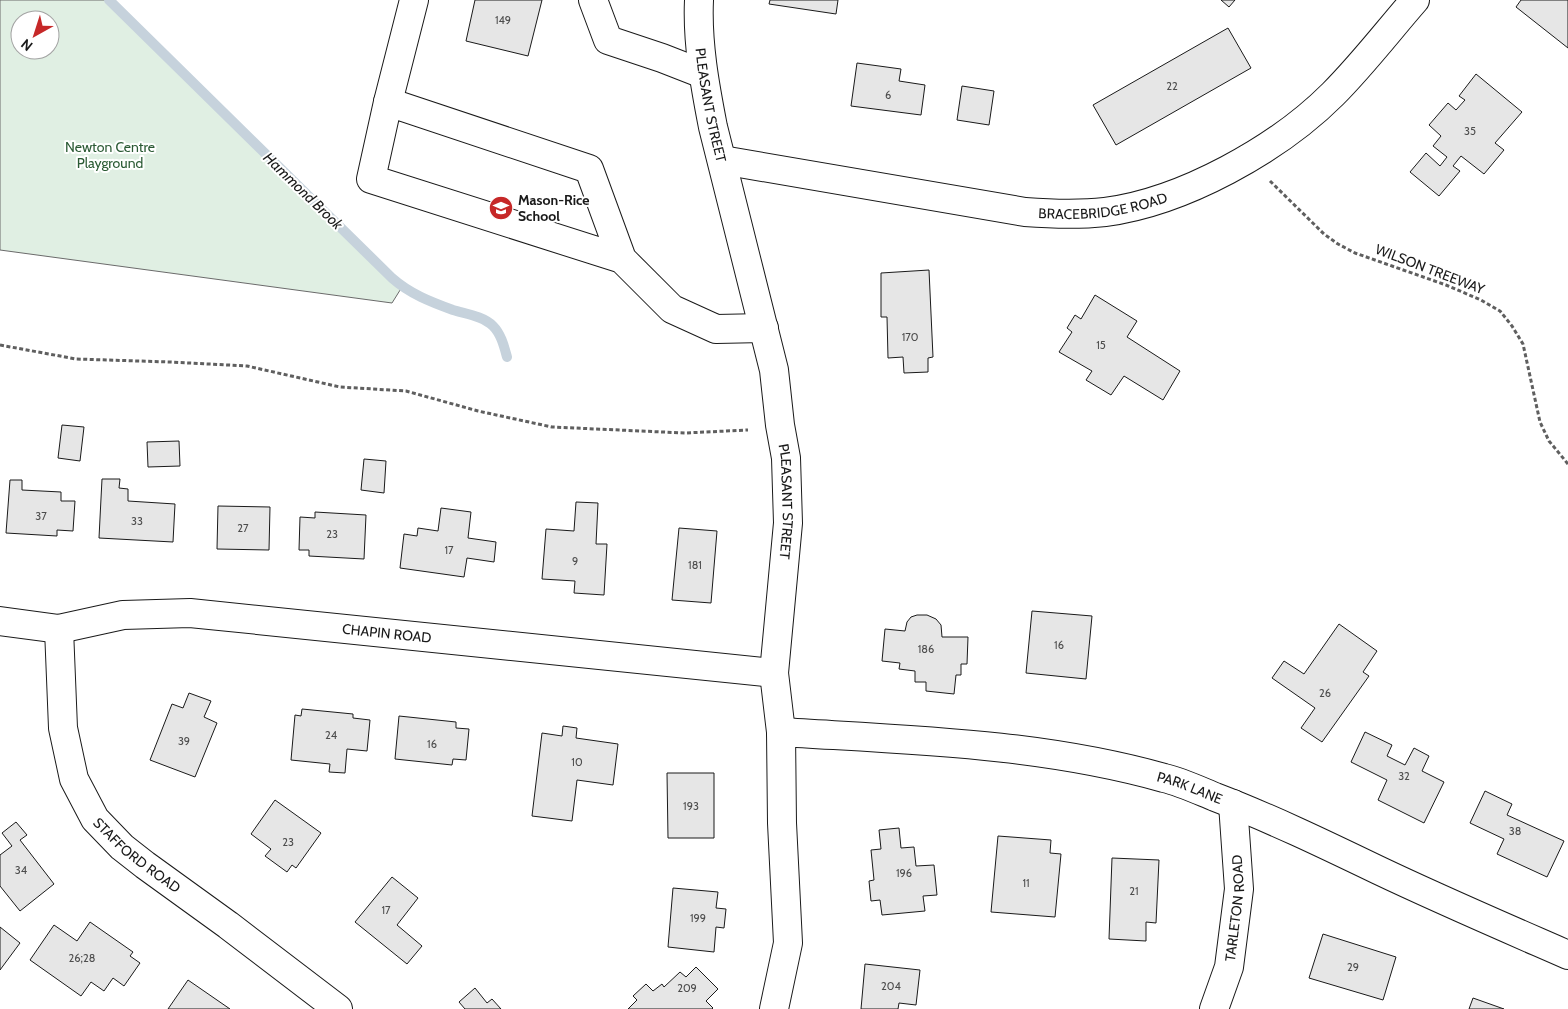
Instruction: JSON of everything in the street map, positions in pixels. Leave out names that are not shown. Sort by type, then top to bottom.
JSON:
[{"type":"street","points":[[414,0],[371,179],[622,259]]},
{"type":"street","points":[[593,0],[608,40],[703,74]]},
{"type":"street","name":"PLEASANT STREET","points":[[698,0],[703,74],[713,127],[774,370],[786,458],[788,523],[774,674],[780,732],[788,943],[774,1009]]},
{"type":"street","name":"BRACEBRIDGE ROAD","points":[[722,160],[983,206],[1054,215],[1106,212],[1154,201],[1198,184],[1245,159],[1292,130],[1332,95],[1415,0]]},
{"type":"street","points":[[388,102],[589,169],[622,259],[672,309],[716,329],[764,328]]},
{"type":"street","name":"CHAPIN ROAD","points":[[0,621],[60,629],[123,615],[190,613],[774,674]]},
{"type":"street","name":"STAFFORD ROAD","points":[[60,629],[63,728],[74,779],[95,819],[122,847],[145,866],[228,925],[338,1009]]},
{"type":"street","name":"PARK LANE","points":[[780,732],[962,744],[1034,752],[1101,762],[1167,778],[1313,838],[1428,894],[1568,955]]},
{"type":"street","name":"TARLETON ROAD","points":[[1214,1009],[1229,967],[1239,889],[1233,804]]},
{"type":"path","name":"WILSON TREEWAY","points":[[1245,159],[1297,206],[1324,234],[1338,244],[1355,253],[1446,284],[1500,311],[1523,344],[1540,422],[1549,441],[1568,464]]},
{"type":"path","points":[[0,345],[76,359],[247,366],[340,387],[406,391],[478,411],[552,427],[684,433],[750,430]]},
{"type":"green space","name":"Newton Centre Playground","points":[[0,0],[109,0],[402,287],[392,303],[0,250]]},
{"type":"building","points":[[475,0],[542,0],[528,56],[466,41]]},
{"type":"building","points":[[770,0],[838,0],[836,14],[769,4]]},
{"type":"building","points":[[1221,0],[1235,0],[1229,7]]},
{"type":"building","points":[[1521,0],[1568,0],[1568,48],[1516,7]]},
{"type":"building","points":[[1228,28],[1251,68],[1116,145],[1093,105]]},
{"type":"building","points":[[857,63],[901,69],[899,81],[925,85],[921,115],[851,106]]},
{"type":"building","points":[[1476,74],[1522,112],[1495,143],[1504,150],[1484,174],[1461,156],[1453,166],[1460,171],[1439,196],[1410,172],[1426,153],[1440,166],[1447,157],[1433,146],[1441,136],[1429,125],[1448,103],[1456,110],[1465,100],[1459,96]]},
{"type":"building","points":[[962,86],[994,91],[989,125],[957,120]]},
{"type":"building","points":[[929,270],[933,357],[928,358],[928,372],[904,373],[903,357],[888,358],[887,317],[881,317],[881,273]]},
{"type":"building","points":[[1095,295],[1137,321],[1127,337],[1180,371],[1163,400],[1124,376],[1111,395],[1086,380],[1092,371],[1059,352],[1072,332],[1067,328],[1075,315],[1081,319]]},
{"type":"building","points":[[62,425],[84,427],[80,461],[58,458]]},
{"type":"building","points":[[179,441],[180,466],[148,467],[147,442]]},
{"type":"building","points":[[364,459],[386,461],[384,493],[361,490]]},
{"type":"building","points":[[102,479],[120,479],[119,488],[128,489],[128,501],[175,504],[173,542],[99,538]]},
{"type":"building","points":[[10,480],[22,480],[22,490],[61,492],[61,501],[75,501],[73,531],[57,530],[57,536],[6,533]]},
{"type":"building","points":[[576,502],[598,503],[596,544],[607,544],[604,595],[574,593],[575,581],[542,579],[546,529],[574,531]]},
{"type":"building","points":[[218,506],[270,507],[269,550],[217,549]]},
{"type":"building","points":[[441,508],[471,512],[468,538],[496,542],[494,562],[467,558],[464,577],[400,568],[404,534],[417,536],[418,528],[438,531]]},
{"type":"building","points":[[315,512],[366,515],[364,559],[309,556],[309,550],[299,550],[300,517],[315,518]]},
{"type":"building","points":[[679,528],[717,531],[711,603],[672,600]]},
{"type":"building","points":[[1032,611],[1092,616],[1086,679],[1026,673]]},
{"type":"building","points":[[927,615],[936,619],[941,625],[942,637],[968,637],[967,664],[961,664],[961,675],[956,675],[954,694],[926,691],[926,682],[915,682],[915,671],[899,669],[900,663],[882,661],[885,629],[905,631],[907,622],[911,617]]},
{"type":"building","points":[[1339,624],[1377,651],[1363,672],[1369,676],[1322,742],[1301,728],[1315,708],[1272,678],[1284,661],[1304,674]]},
{"type":"building","points":[[189,693],[211,701],[204,717],[217,723],[195,777],[150,760],[172,704],[183,708]]},
{"type":"building","points":[[302,709],[353,714],[353,718],[370,720],[367,751],[347,749],[345,773],[329,772],[330,764],[291,760],[295,715],[301,716]]},
{"type":"building","points":[[399,716],[456,722],[456,728],[469,729],[466,760],[453,759],[452,765],[395,759]]},
{"type":"building","points":[[563,726],[577,728],[576,738],[618,744],[613,785],[577,780],[572,821],[532,816],[542,733],[562,736]]},
{"type":"building","points":[[1365,732],[1392,745],[1387,756],[1405,765],[1414,748],[1429,756],[1422,771],[1444,782],[1424,823],[1378,800],[1387,780],[1351,762]]},
{"type":"building","points":[[667,773],[714,773],[714,838],[668,838]]},
{"type":"building","points":[[1485,791],[1512,804],[1507,815],[1564,841],[1547,877],[1497,854],[1504,839],[1470,823]]},
{"type":"building","points":[[275,800],[321,833],[296,868],[292,865],[287,872],[265,856],[271,849],[251,834]]},
{"type":"building","points":[[16,822],[27,835],[20,840],[54,884],[20,911],[0,886],[0,855],[12,846],[2,833]]},
{"type":"building","points":[[899,828],[901,848],[914,847],[916,866],[934,865],[937,895],[923,896],[925,911],[882,915],[880,900],[871,901],[869,881],[874,880],[871,850],[881,849],[879,830]]},
{"type":"building","points":[[998,836],[1051,840],[1050,853],[1061,854],[1055,917],[991,912]]},
{"type":"building","points":[[1112,858],[1159,860],[1156,923],[1146,922],[1146,941],[1109,939]]},
{"type":"building","points":[[392,877],[418,898],[397,925],[422,946],[407,964],[355,922]]},
{"type":"building","points":[[673,888],[718,892],[716,908],[726,909],[724,928],[716,927],[714,952],[668,947]]},
{"type":"building","points":[[90,922],[133,952],[130,956],[140,963],[124,986],[113,978],[104,991],[91,982],[81,996],[30,960],[54,925],[77,941]]},
{"type":"building","points":[[0,927],[20,943],[0,970]]},
{"type":"building","points":[[1323,934],[1396,957],[1383,1000],[1309,978]]},
{"type":"building","points":[[865,964],[920,970],[916,1005],[899,1003],[898,1009],[861,1009]]},
{"type":"building","points":[[696,967],[718,989],[706,1001],[712,1009],[628,1009],[637,1000],[633,996],[646,984],[653,991],[662,984],[664,987],[680,972],[686,977]]},
{"type":"building","points":[[188,980],[230,1009],[168,1009]]},
{"type":"building","points":[[475,988],[487,1003],[492,999],[501,1009],[465,1009],[459,1002]]},
{"type":"building","points":[[1473,998],[1504,1009],[1469,1009]]},
{"type":"waterway","name":"Hammond Brook","points":[[109,0],[392,278],[406,289],[421,297],[489,323],[500,336],[507,357]]},
{"type":"place","name":"Mason-Rice School","points":[[501,208]]}]
